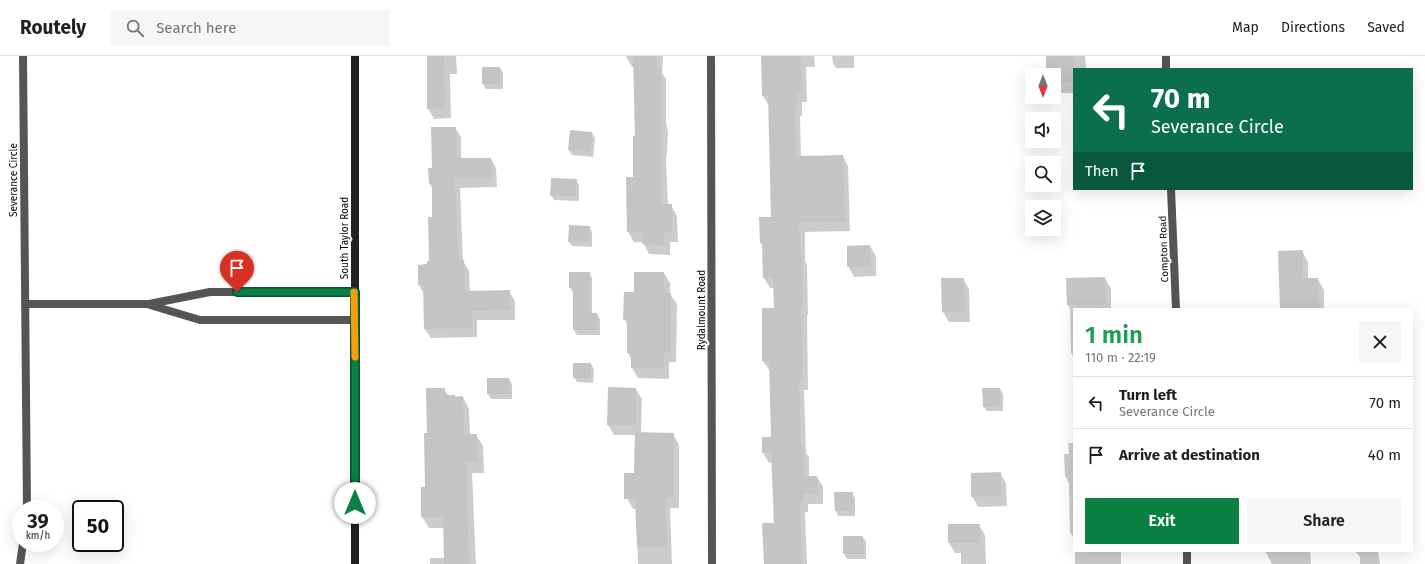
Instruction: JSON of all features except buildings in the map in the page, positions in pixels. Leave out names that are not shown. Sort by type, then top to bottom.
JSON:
[{"type":"main road","name":"South Taylor Road","points":[[355,56],[355,564]]},
{"type":"street","name":"Severance Circle","points":[[23,56],[27,500]]},
{"type":"street","name":"Rydalmount Road","points":[[712,56],[712,564]]},
{"type":"street","points":[[1166,56],[1166,68]]},
{"type":"street","name":"Compton Road","points":[[1171,190],[1176,308]]},
{"type":"street","points":[[25,304],[149,304],[210,292],[355,292]]},
{"type":"street","points":[[149,304],[200,320],[355,320]]},
{"type":"street","points":[[20,564],[22,552]]},
{"type":"street","points":[[1187,552],[1187,564]]},
{"type":"slow traffic","points":[[354,292],[355,357]]},
{"type":"route","points":[[237,292],[355,292],[355,503]]}]
